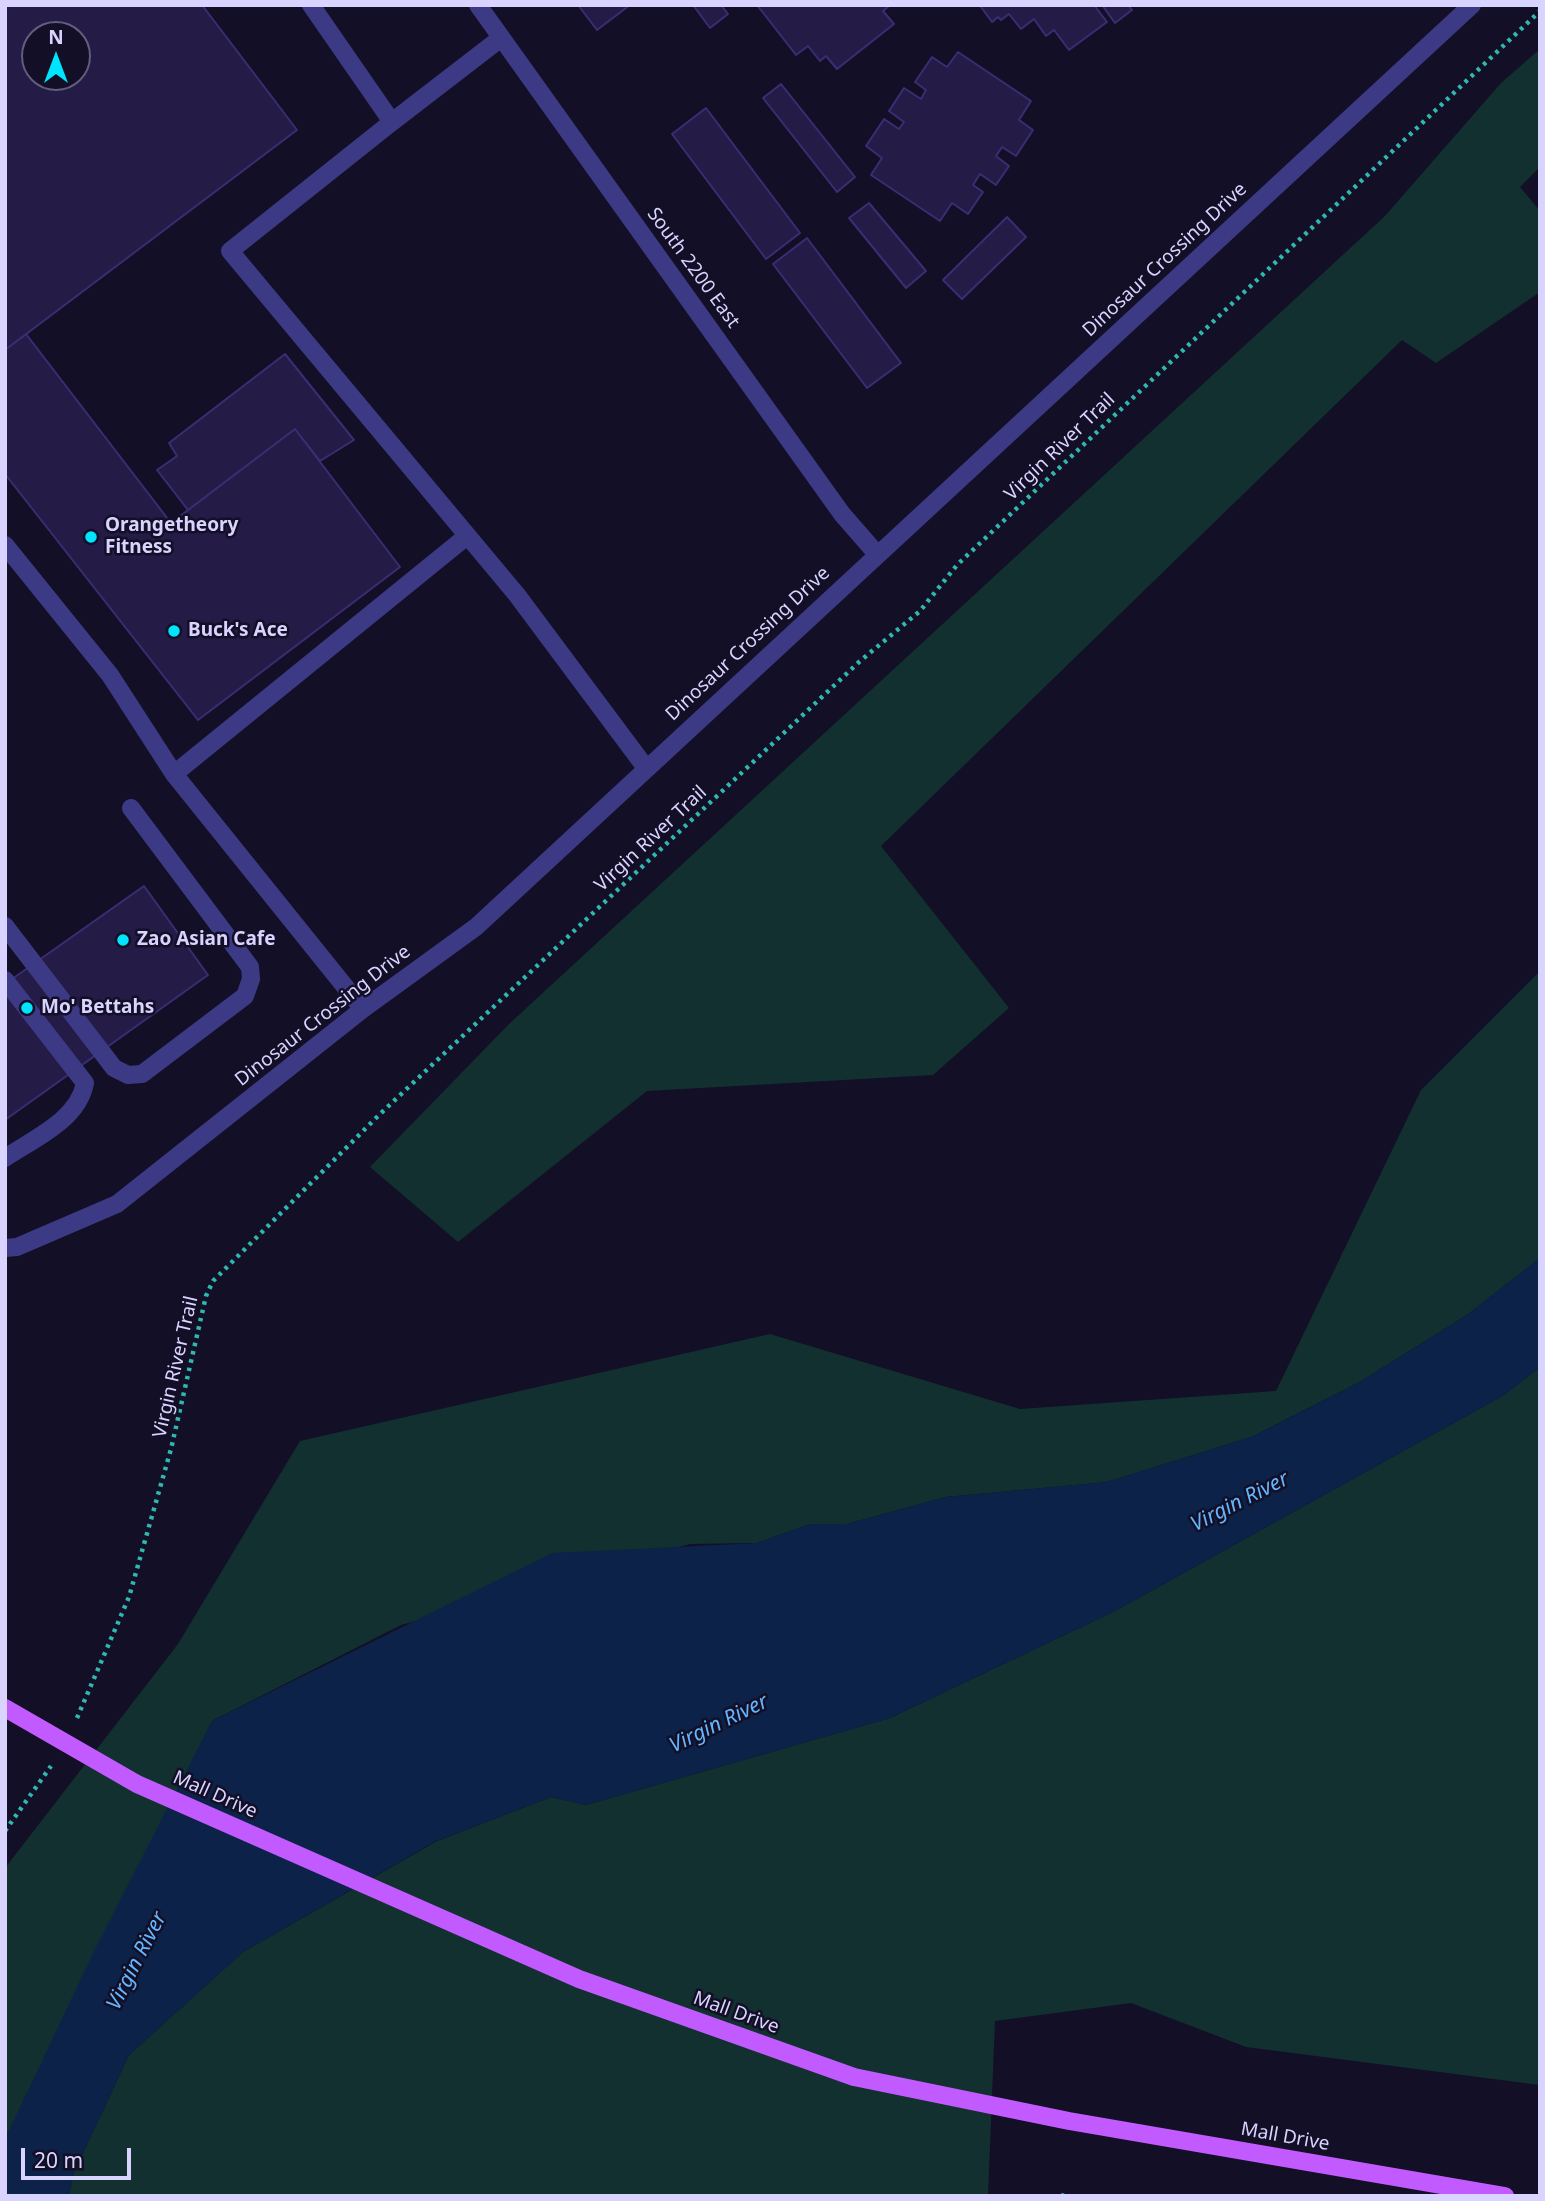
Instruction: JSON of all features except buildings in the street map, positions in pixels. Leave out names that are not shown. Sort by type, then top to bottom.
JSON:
[{"type":"main road","name":"Mall Drive","points":[[5,1708],[137,1784],[579,1979],[854,2077],[1069,2121],[1506,2196]]},
{"type":"street","points":[[312,5],[392,122]]},
{"type":"street","name":"South 2200 East","points":[[478,5],[842,514],[876,553]]},
{"type":"street","name":"Dinosaur Crossing Drive","points":[[5,1248],[18,1247],[117,1204],[363,1009],[476,927],[876,553],[1472,5]]},
{"type":"street","points":[[501,38],[230,251],[517,596],[646,768]]},
{"type":"street","points":[[174,774],[467,536]]},
{"type":"street","points":[[5,545],[110,675],[174,774],[363,1009]]},
{"type":"street","points":[[5,926],[114,1068],[128,1075],[142,1074],[245,996],[251,979],[250,967],[131,808]]},
{"type":"street","points":[[5,979],[85,1083],[82,1098],[75,1111],[5,1158]]},
{"type":"path","name":"Virgin River Trail","points":[[76,1720],[129,1597],[171,1449],[206,1296],[213,1281],[379,1115],[859,662],[919,611],[957,565],[1540,10]]},
{"type":"path","points":[[5,1831],[58,1755]]},
{"type":"green space","points":[[1540,49],[1540,167],[1520,187],[1540,211],[1540,292],[1436,363],[1402,340],[881,846],[1009,1008],[933,1075],[647,1091],[458,1242],[370,1167],[509,1024],[1385,216],[1501,83]]},
{"type":"green space","points":[[1540,971],[1540,1258],[1467,1315],[1358,1383],[1251,1437],[1107,1482],[946,1497],[847,1524],[810,1524],[757,1543],[690,1544],[401,1625],[212,1721],[5,2139],[5,1868],[178,1644],[300,1441],[770,1334],[1020,1409],[1276,1391],[1421,1090]]},
{"type":"green space","points":[[1540,1367],[1540,2085],[1246,2047],[1131,2003],[995,2021],[988,2196],[69,2196],[74,2172],[129,2055],[243,1952],[437,1841],[551,1797],[586,1805],[890,1718],[1115,1611],[1504,1395]]},
{"type":"water","name":"Virgin River","points":[[1540,1258],[1540,1367],[1504,1395],[1115,1611],[890,1718],[586,1805],[551,1797],[436,1841],[243,1952],[129,2055],[74,2172],[69,2196],[5,2196],[5,2139],[95,1949],[212,1721],[552,1553],[757,1543],[810,1524],[847,1524],[946,1497],[1107,1482],[1251,1437],[1358,1383],[1467,1315]]},
{"type":"place","name":"Orangetheory Fitness","points":[[91,537]]},
{"type":"place","name":"Buck's Ace","points":[[174,631]]},
{"type":"place","name":"Zao Asian Cafe","points":[[123,940]]},
{"type":"place","name":"Mo' Bettahs","points":[[27,1008]]}]
